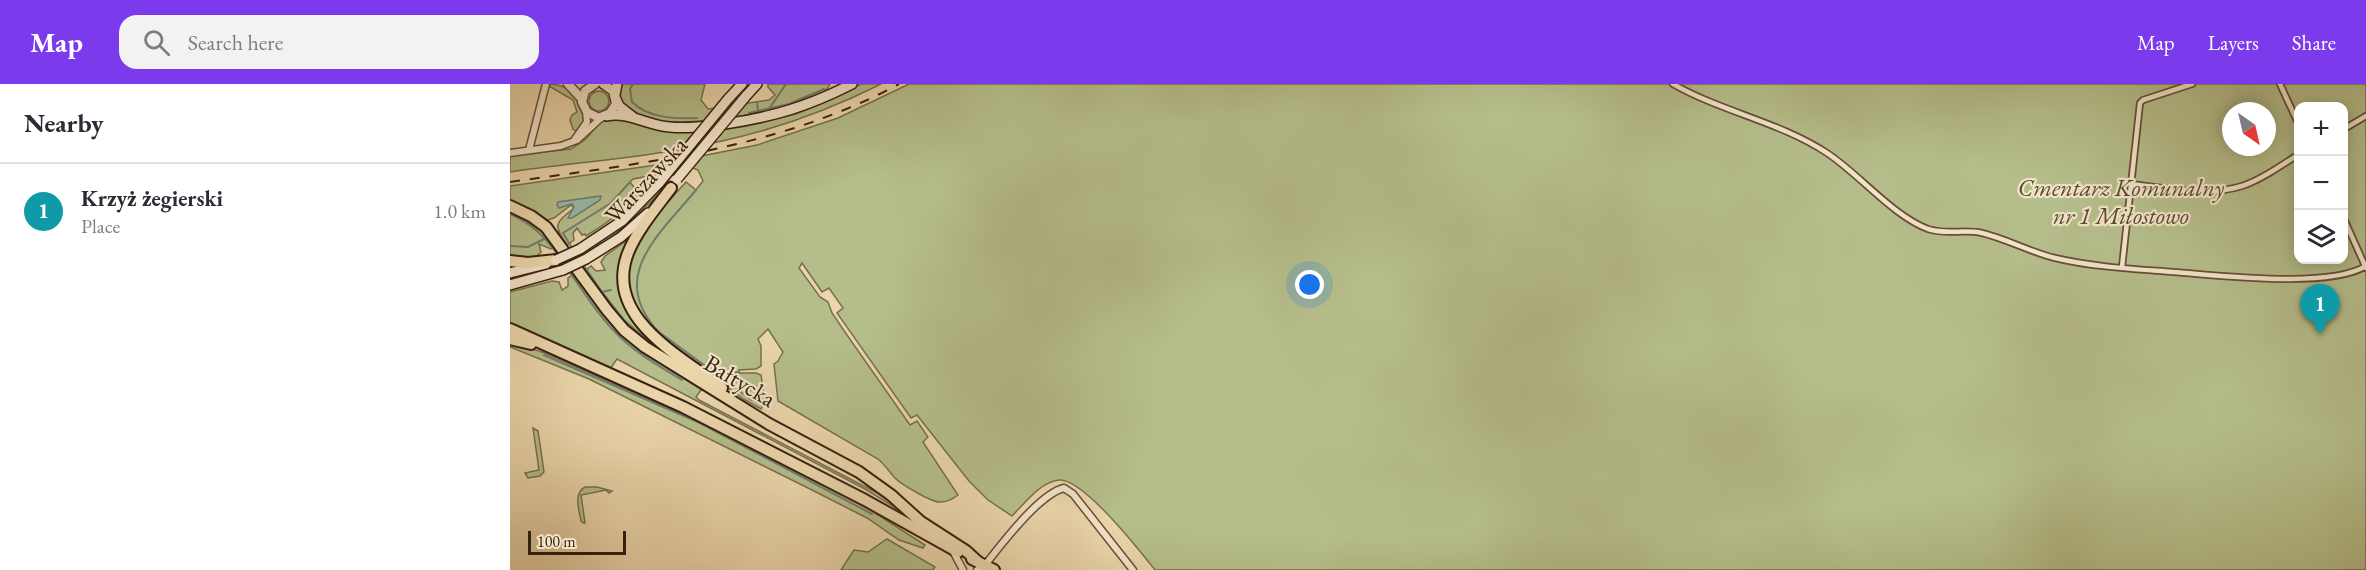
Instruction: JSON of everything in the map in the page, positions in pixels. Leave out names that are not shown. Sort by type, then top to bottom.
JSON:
[{"type":"main road","points":[[618,84],[615,97],[618,106],[635,119]]},
{"type":"main road","points":[[728,99],[737,84]]},
{"type":"main road","name":"Warszawska","points":[[510,273],[556,260],[580,249],[622,221],[660,182],[742,84]]},
{"type":"main road","name":"Warszawska","points":[[510,285],[563,270],[586,259],[634,226],[674,184],[757,84]]},
{"type":"main road","points":[[605,117],[615,114],[678,128],[755,119],[801,108],[852,84]]},
{"type":"main road","points":[[674,184],[637,236],[628,254],[623,279],[630,306],[647,331],[753,414]]},
{"type":"main road","name":"Bałtycka","points":[[510,206],[531,216],[552,233],[607,310],[635,339],[664,360],[753,414],[864,476],[921,522],[966,551],[983,567]]},
{"type":"main road","points":[[510,261],[528,263],[556,260]]},
{"type":"main road","name":"Bałtycka","points":[[510,329],[683,407],[865,500],[983,567]]},
{"type":"main road","points":[[510,339],[563,353]]},
{"type":"street","points":[[529,150],[546,84]]},
{"type":"street","points":[[568,84],[582,99],[588,117],[586,124],[573,141]]},
{"type":"street","points":[[578,84],[592,85]]},
{"type":"street","points":[[510,153],[561,146],[584,136],[597,120],[605,117],[614,109],[615,97],[611,88],[604,84]]},
{"type":"street","points":[[1674,84],[1697,97],[1811,144],[1832,157],[1906,216],[1929,229],[1943,232],[1985,233],[2055,258],[2122,267],[2223,276],[2288,278],[2351,273],[2366,267],[2348,229]]},
{"type":"street","points":[[2122,267],[2140,103],[2192,84]]},
{"type":"street","points":[[2280,84],[2294,114]]},
{"type":"street","points":[[582,99],[592,85]]},
{"type":"street","points":[[585,111],[593,116],[605,117]]},
{"type":"street","points":[[2348,126],[2366,116]]},
{"type":"street","points":[[2131,184],[2201,190],[2233,188],[2251,183],[2296,156]]},
{"type":"street","points":[[983,567],[1033,510],[1054,492],[1064,488],[1073,494],[1133,570]]},
{"type":"street","points":[[953,550],[963,570]]},
{"type":"green space","points":[[549,84],[569,90],[578,100],[584,121],[576,131],[570,120],[577,112],[573,100]]},
{"type":"green space","points":[[622,84],[705,84],[701,100],[708,109],[769,100],[775,95],[768,84],[830,84],[821,93],[781,108],[727,118],[666,122],[627,108],[619,96]]},
{"type":"green space","points":[[861,84],[881,84],[843,102],[763,131],[696,147],[510,172],[510,155],[571,149],[586,139],[600,122],[612,118],[672,132],[763,122],[796,114]]},
{"type":"green space","name":"Cmentarz Komunalny nr 1 Miłostowo","points":[[909,84],[2366,84],[2366,570],[1155,570],[1110,517],[1082,491],[1069,483],[1059,480],[1045,485],[1012,516],[988,500],[969,481],[917,415],[911,418],[837,313],[843,308],[829,288],[822,292],[802,263],[799,268],[820,297],[828,302],[832,313],[910,425],[917,421],[928,437],[923,442],[958,495],[954,498],[936,502],[917,493],[897,480],[878,459],[778,401],[774,364],[783,352],[768,329],[758,339],[761,346],[761,366],[756,369],[727,373],[761,375],[765,402],[761,409],[658,337],[635,310],[627,276],[636,243],[656,215],[686,182],[696,190],[703,181],[698,170],[693,168],[633,179],[630,182],[639,194],[633,200],[601,227],[586,236],[582,235],[577,228],[573,233],[574,240],[567,245],[559,232],[558,224],[574,208],[571,205],[554,218],[547,220],[510,201],[510,186],[656,165],[757,145],[838,118]]},
{"type":"green space","points":[[599,91],[606,94],[609,101],[606,108],[599,111],[592,108],[589,101],[592,94]]},
{"type":"green space","points":[[667,181],[670,181],[630,222],[584,255],[582,253],[628,220]]},
{"type":"green space","points":[[510,211],[540,229],[556,247],[551,249],[539,244],[541,252],[536,257],[510,256]]},
{"type":"green space","points":[[630,238],[625,305],[639,327],[648,336],[700,375],[656,348],[631,329],[612,308],[585,271],[591,266],[596,271],[605,270],[601,262],[605,256]]},
{"type":"green space","points":[[575,273],[604,314],[704,390],[701,390],[696,397],[699,400],[887,498],[904,513],[865,489],[617,359],[610,369],[510,324],[510,292],[552,281],[559,282],[562,290],[568,286],[568,278]]},
{"type":"green space","points":[[510,342],[545,353],[716,429],[869,509],[925,545],[923,548],[899,540],[867,518],[814,491],[589,379],[510,347]]},
{"type":"green space","points":[[533,428],[538,431],[544,472],[540,476],[528,478],[525,473],[539,470]]},
{"type":"green space","points":[[585,487],[612,491],[581,495],[585,523],[583,523],[578,498]]},
{"type":"green space","points":[[887,539],[935,567],[933,570],[841,570],[854,550],[868,552]]},
{"type":"shaded area","points":[[601,196],[600,200],[572,218],[568,218],[574,207],[572,204],[559,208],[557,205],[558,202]]},
{"type":"waterway","points":[[633,84],[630,89],[632,102],[638,107],[671,118],[697,118]]},
{"type":"waterway","points":[[769,109],[786,84]]},
{"type":"waterway","points":[[749,113],[789,104],[824,89]]},
{"type":"waterway","points":[[757,102],[758,111]]},
{"type":"waterway","points":[[572,248],[563,233],[611,203],[630,182]]},
{"type":"waterway","points":[[696,190],[654,240],[644,257],[638,275],[637,293],[644,312],[659,332],[752,400]]},
{"type":"waterway","points":[[510,214],[538,231],[559,257]]},
{"type":"waterway","points":[[510,246],[528,247],[544,239]]},
{"type":"waterway","points":[[582,263],[602,292],[611,290]]},
{"type":"waterway","points":[[569,271],[600,314],[621,338],[682,380]]},
{"type":"waterway","points":[[603,293],[624,320],[650,342]]},
{"type":"waterway","points":[[544,355],[700,423],[872,514]]},
{"type":"railway","points":[[510,182],[660,160],[758,139],[853,106],[899,84]]},
{"type":"place","name":"Krzyż żegierski","points":[[2320,334]]}]
